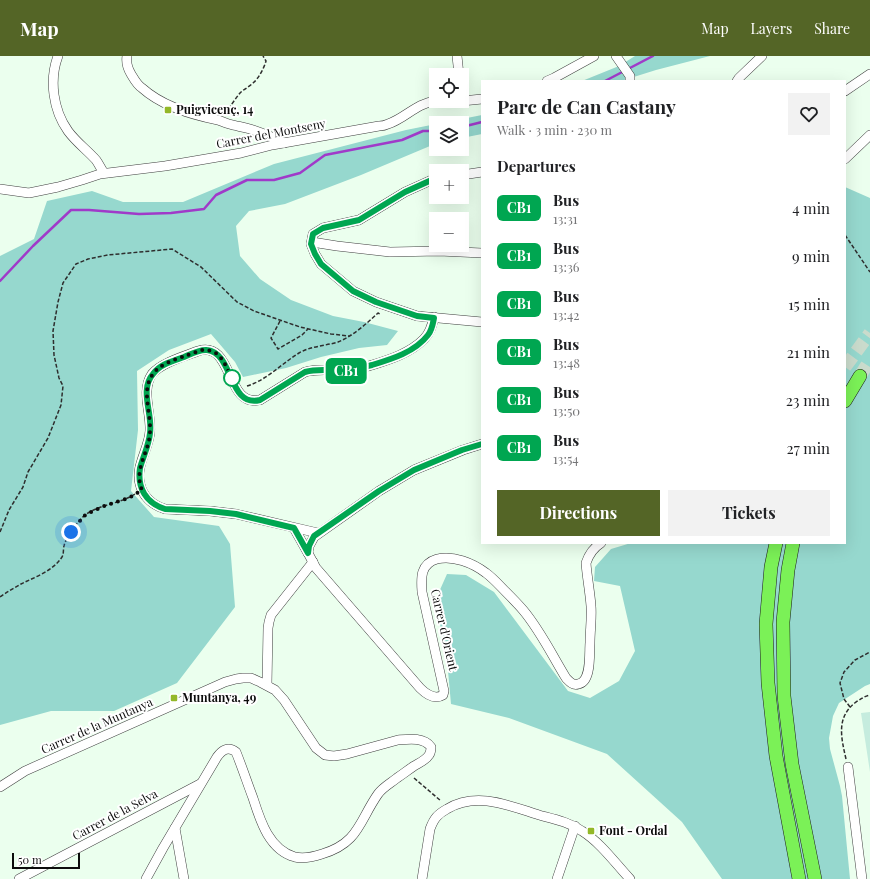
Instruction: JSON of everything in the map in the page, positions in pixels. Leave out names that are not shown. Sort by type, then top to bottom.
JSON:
[{"type":"highway","points":[[846,399],[860,376]]},
{"type":"highway","points":[[776,544],[771,567],[766,624],[768,683],[776,756],[799,879]]},
{"type":"highway","points":[[793,544],[788,570],[783,622],[784,696],[792,764],[815,879]]},
{"type":"street","points":[[58,56],[54,78],[56,106],[68,130],[99,164],[104,173]]},
{"type":"street","points":[[127,56],[126,59],[129,71],[135,81],[141,88],[159,100],[210,119],[249,128],[284,143]]},
{"type":"street","points":[[457,56],[458,68]]},
{"type":"street","points":[[549,80],[594,56]]},
{"type":"street","points":[[616,56],[630,76],[630,80]]},
{"type":"street","points":[[738,80],[762,56]]},
{"type":"street","points":[[846,90],[870,74]]},
{"type":"street","points":[[469,100],[481,99]]},
{"type":"street","name":"Carrer del Montseny","points":[[0,189],[29,193],[58,187],[104,173],[165,166],[241,154],[272,145],[389,124],[429,101]]},
{"type":"street","points":[[846,158],[870,135]]},
{"type":"street","points":[[469,173],[481,172]]},
{"type":"street","points":[[429,181],[405,192],[359,220],[323,228],[313,234],[311,244],[321,264],[353,291],[376,302],[417,316],[481,322]]},
{"type":"street","points":[[312,242],[390,252],[439,251],[481,253]]},
{"type":"street","points":[[318,533],[236,514],[165,509],[148,500],[140,484],[139,473],[150,432],[150,415],[146,395],[151,375],[156,370],[168,363],[199,351],[209,350],[215,352],[222,360],[240,394],[246,399],[254,401],[260,400],[305,372],[312,370],[356,370],[394,358],[413,348],[424,339],[429,333],[434,318]]},
{"type":"street","points":[[308,553],[314,536],[379,491],[414,470],[462,450],[481,444]]},
{"type":"street","name":"Carrer d'Orient","points":[[294,528],[316,568],[420,688],[429,695],[437,697],[443,695],[444,691],[421,582],[423,570],[428,564],[444,558],[456,559],[474,565],[487,573],[523,610],[566,678],[571,683],[578,684],[585,680],[589,669],[591,605],[586,563],[591,551],[599,544]]},
{"type":"street","points":[[267,685],[268,622],[271,615],[312,562]]},
{"type":"street","name":"Carrer de la Muntanya","points":[[0,787],[25,771],[225,682],[243,678],[251,678],[274,690],[284,700],[316,748],[328,756],[347,754],[406,739],[423,740],[428,743],[432,749],[430,755],[379,792],[354,835],[336,848],[325,853],[309,857],[296,857],[289,854],[272,841],[262,825],[236,752],[234,750],[225,749],[217,757],[146,879]]},
{"type":"street","points":[[848,767],[862,879]]},
{"type":"street","name":"Carrer de la Selva","points":[[19,879],[202,784]]},
{"type":"street","points":[[422,879],[430,829],[433,821],[436,817],[449,808],[470,800],[506,804],[575,826],[597,843],[630,879]]},
{"type":"street","points":[[556,879],[575,826]]},
{"type":"street","points":[[175,828],[184,879]]},
{"type":"path","points":[[219,120],[240,94],[257,79],[265,66],[266,61],[263,56]]},
{"type":"path","points":[[846,236],[870,272]]},
{"type":"path","points":[[0,532],[9,510],[23,487],[28,472],[48,438],[61,406],[63,386],[59,378],[54,355],[53,331],[63,283],[76,264],[88,259],[108,255],[172,250],[201,267],[237,302],[254,311],[300,327],[349,336]]},
{"type":"path","points":[[237,389],[249,386],[263,379],[300,352],[314,346],[336,342],[349,336],[378,313],[385,315]]},
{"type":"path","points":[[280,320],[271,338],[278,349],[302,335],[308,329]]},
{"type":"path","points":[[0,597],[51,569],[63,557],[64,545],[71,532],[84,516],[104,506],[129,498],[142,490]]},
{"type":"path","points":[[850,707],[844,699],[840,684],[844,672],[855,660],[870,652]]},
{"type":"path","points":[[848,767],[841,735],[843,717],[850,707],[865,696],[870,695]]},
{"type":"path","points":[[406,771],[449,808]]},
{"type":"shaded area","points":[[635,56],[710,56],[624,80],[584,80],[619,66]]},
{"type":"shaded area","points":[[481,115],[481,134],[469,137],[469,118]]},
{"type":"shaded area","points":[[429,125],[429,146],[361,175],[285,204],[249,211],[236,226],[240,256],[260,279],[291,300],[333,316],[398,331],[387,345],[359,348],[321,357],[286,368],[243,377],[235,362],[211,334],[169,350],[137,371],[138,430],[131,491],[154,517],[219,526],[230,544],[235,607],[177,683],[114,711],[51,711],[0,725],[0,256],[34,239],[47,201],[92,191],[123,202],[183,202],[274,164]]},
{"type":"shaded area","points":[[846,187],[870,198],[870,684],[839,703],[833,716],[829,738],[830,749],[842,796],[850,879],[722,879],[682,822],[607,754],[509,718],[451,704],[446,649],[438,616],[439,592],[447,574],[466,575],[494,592],[568,691],[590,698],[619,681],[635,651],[620,586],[594,581],[595,567],[611,549],[628,544],[846,544]]},
{"type":"shaded area","points":[[870,712],[870,772],[861,713]]},
{"type":"waterway","points":[[607,80],[653,56]]},
{"type":"waterway","points":[[469,125],[481,122]]},
{"type":"waterway","points":[[0,281],[33,246],[71,210],[139,214],[171,213],[204,209],[216,195],[247,180],[274,180],[300,173],[325,155],[402,140],[423,131],[429,131]]},
{"type":"tunnel","points":[[846,366],[870,333]]},
{"type":"tunnel","points":[[860,376],[870,360]]},
{"type":"bus line","name":"CB1","points":[[429,181],[405,192],[359,220],[323,228],[313,234],[311,244],[321,264],[353,291],[376,302],[417,316],[434,318],[429,333],[424,339],[413,348],[394,358],[356,370],[312,370],[305,372],[260,400],[254,401],[246,399],[240,394],[222,360],[215,352],[206,350],[199,351],[162,366],[151,375],[147,388],[146,395],[150,415],[150,432],[139,473],[140,484],[148,500],[165,509],[236,514],[294,528],[308,553],[309,546],[314,536],[379,491],[414,470],[462,450],[481,444]]},
{"type":"place","name":"Puigvicenç, 14","points":[[168,110]]},
{"type":"place","name":"Muntanya, 49","points":[[174,698]]},
{"type":"place","name":"Font - Ordal","points":[[591,831]]},
{"type":"route","points":[[71,532],[84,516],[104,506],[129,498],[142,490],[139,473],[150,432],[150,415],[146,395],[151,375],[156,370],[168,363],[199,351],[206,350],[218,354],[232,378]]}]
